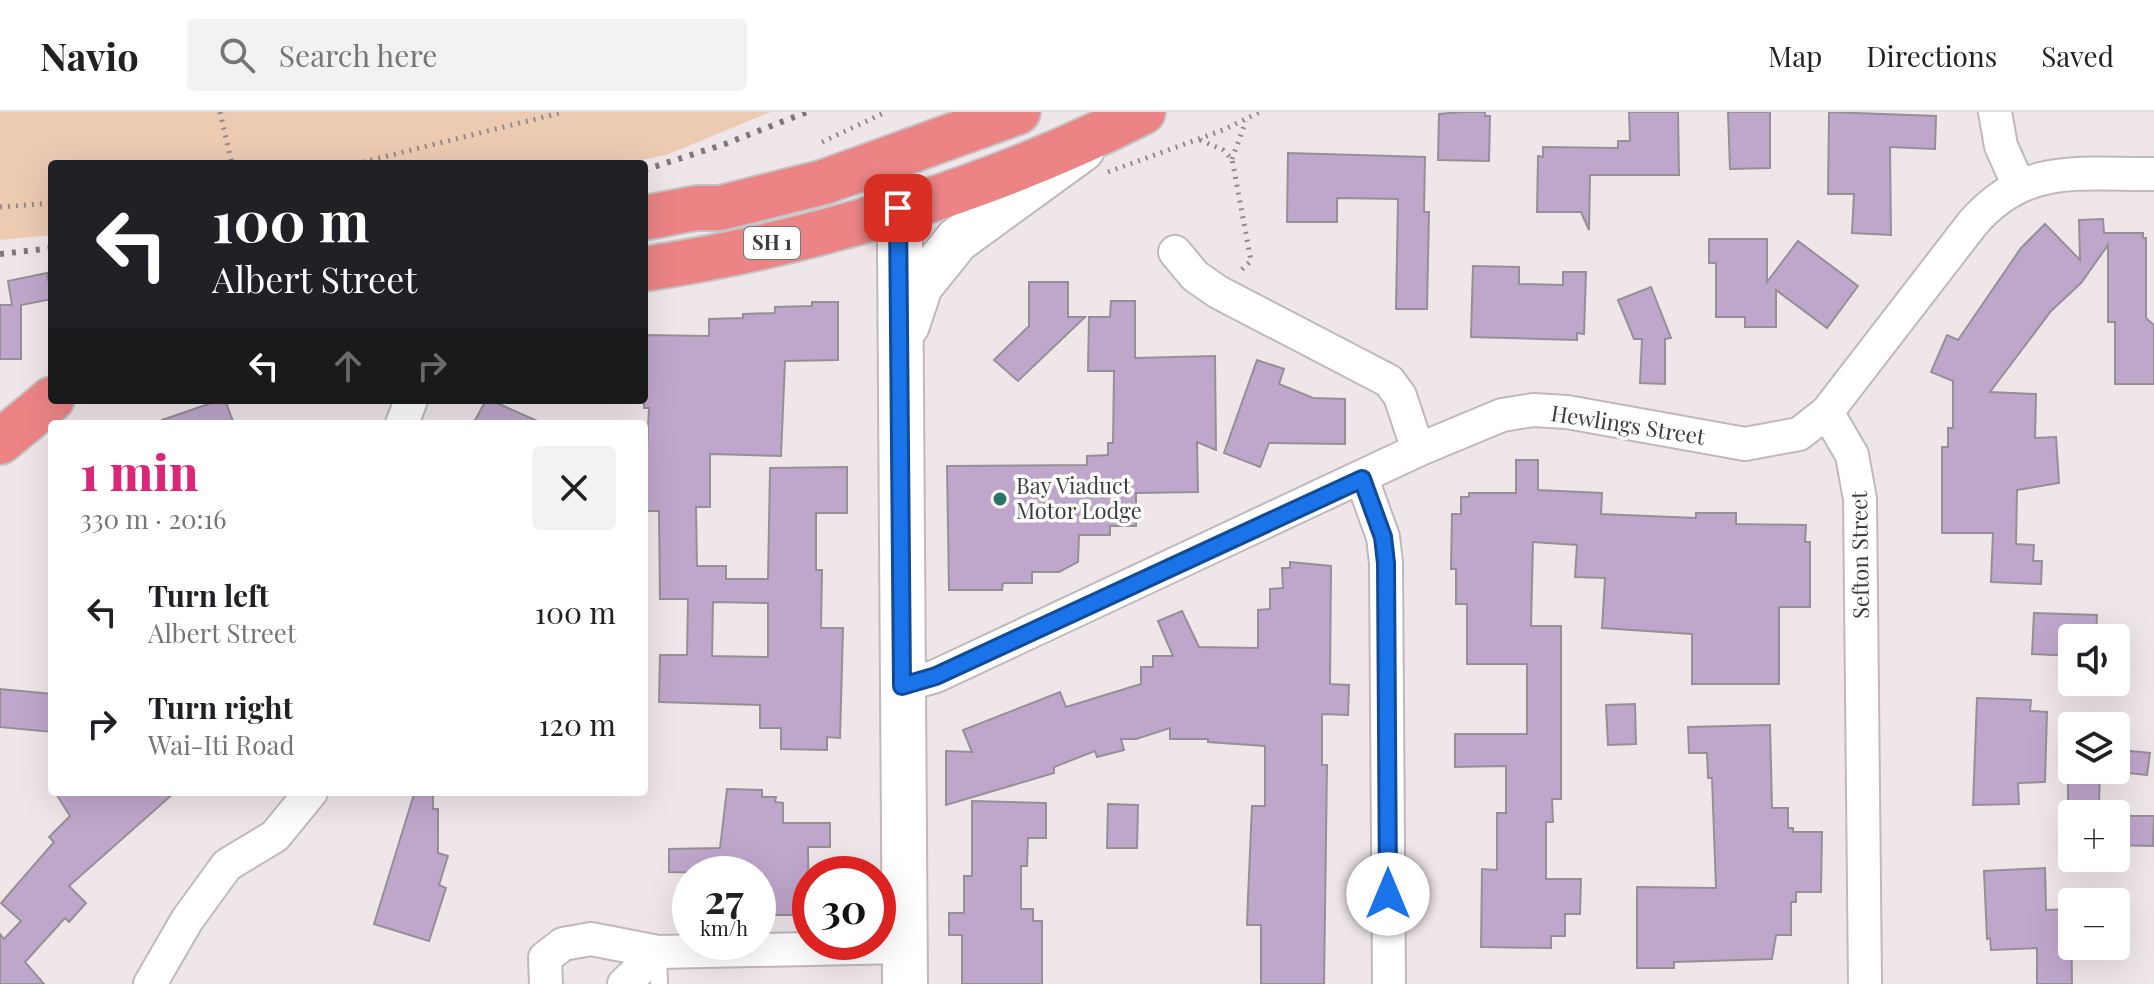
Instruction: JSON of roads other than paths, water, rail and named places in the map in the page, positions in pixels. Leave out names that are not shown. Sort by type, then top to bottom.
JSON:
[{"type":"highway","name":"SH 1","points":[[648,217],[736,204],[824,182],[1018,112]]},
{"type":"highway","name":"SH 1","points":[[648,268],[835,228],[1001,173],[1126,120]]},
{"type":"highway","points":[[0,442],[48,402]]},
{"type":"main road","points":[[900,345],[920,286],[957,240],[1126,120]]},
{"type":"main road","points":[[886,161],[898,208],[905,966]]},
{"type":"street","points":[[1995,112],[2001,146],[2018,184]]},
{"type":"street","points":[[1827,412],[1972,224],[1997,197],[2018,184],[2049,176],[2154,174]]},
{"type":"street","points":[[1175,252],[1195,276],[1218,292],[1389,381],[1400,396],[1418,450]]},
{"type":"street","name":"Hewlings Street","points":[[902,686],[936,676],[1362,479],[1418,450],[1502,415],[1533,410],[1567,412],[1745,444],[1799,434],[1827,412]]},
{"type":"street","name":"Sefton Street","points":[[1827,412],[1852,455],[1860,499],[1865,984]]},
{"type":"street","points":[[1362,479],[1383,537],[1386,563],[1389,984]]},
{"type":"street","points":[[150,984],[187,920],[227,865],[275,836],[308,796]]},
{"type":"street","points":[[546,984],[545,958],[563,944],[591,939],[658,952],[905,966]]},
{"type":"street","points":[[624,984],[658,952]]},
{"type":"lane","points":[[658,952],[659,984]]},
{"type":"railway","points":[[648,169],[725,144],[807,112]]},
{"type":"railway","points":[[0,254],[48,248]]},
{"type":"place","name":"Bay Viaduct Motor Lodge","points":[[1000,499]]}]
